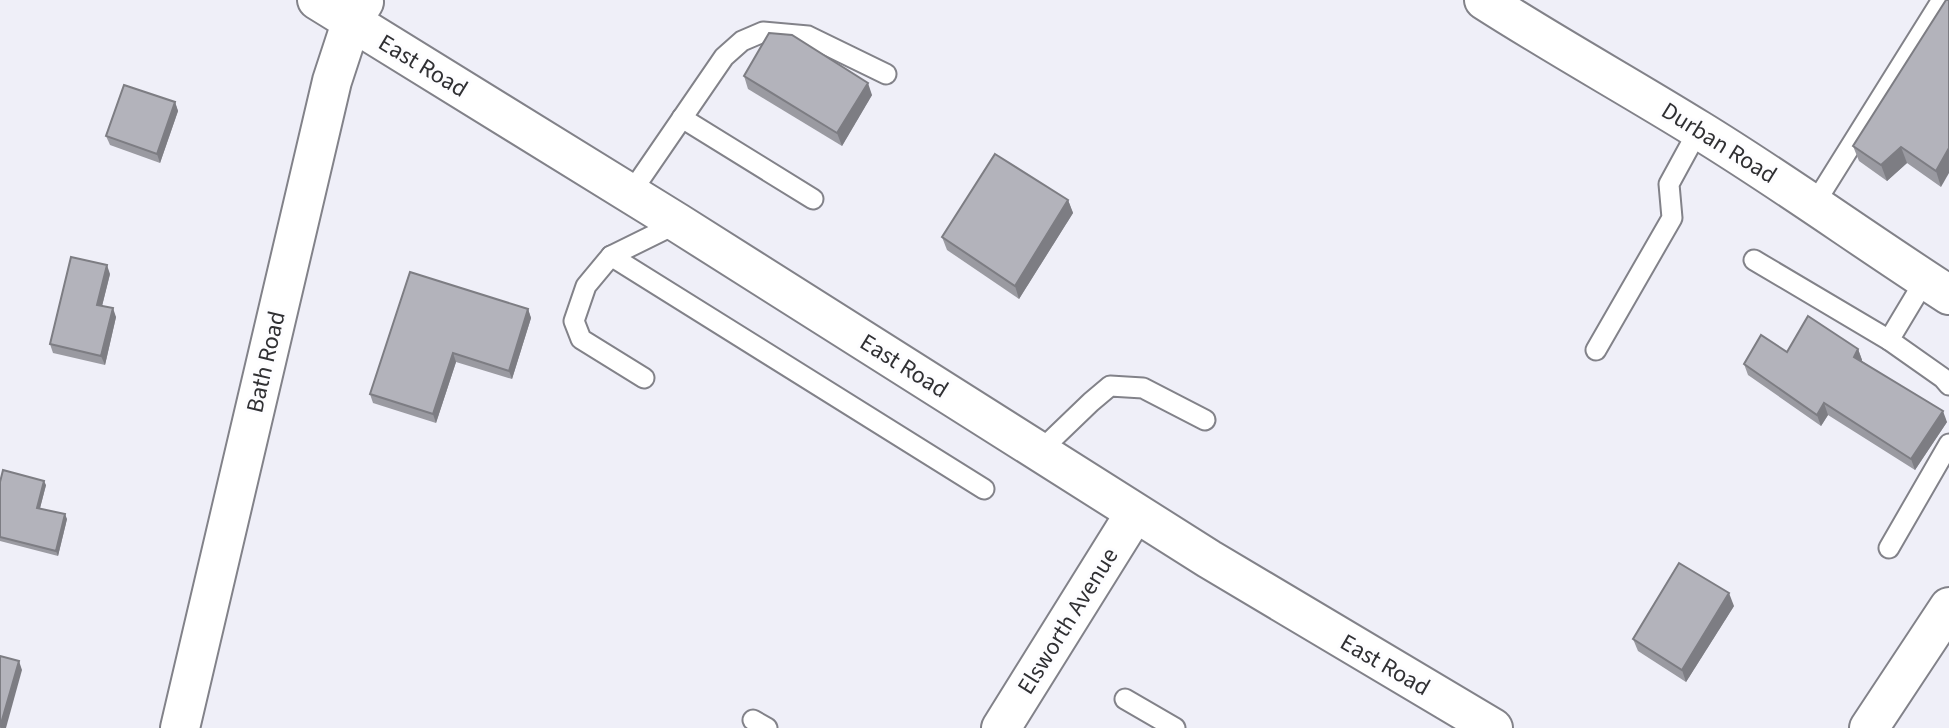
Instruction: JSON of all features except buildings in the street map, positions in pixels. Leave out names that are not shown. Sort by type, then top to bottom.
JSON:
[{"type":"street","name":"East Road","points":[[317,0],[358,11],[631,194],[1470,722]]},
{"type":"street","name":"Durban Road","points":[[1484,0],[1815,203],[1937,288]]},
{"type":"street","name":"Bath Road","points":[[180,728],[332,80],[358,11]]},
{"type":"street","name":"Elsworth Avenue","points":[[1001,728],[1135,513]]},
{"type":"street","points":[[1869,728],[1949,607]]},
{"type":"lane","points":[[1815,203],[1940,4]]},
{"type":"lane","points":[[358,11],[678,223]]},
{"type":"lane","points":[[631,194],[724,57],[742,41],[763,32],[807,36],[886,74]]},
{"type":"lane","points":[[682,118],[813,199]]},
{"type":"lane","points":[[1596,350],[1672,218],[1669,184],[1699,130]]},
{"type":"lane","points":[[644,378],[581,339],[574,321],[586,286],[611,256],[678,223]]},
{"type":"lane","points":[[611,256],[984,489]]},
{"type":"lane","points":[[1754,260],[1889,340],[1949,385]]},
{"type":"lane","points":[[1889,340],[1937,288]]},
{"type":"lane","points":[[1039,452],[1110,386],[1143,388],[1205,420]]},
{"type":"lane","points":[[1889,548],[1949,444]]},
{"type":"lane","points":[[1125,699],[1175,728]]}]
